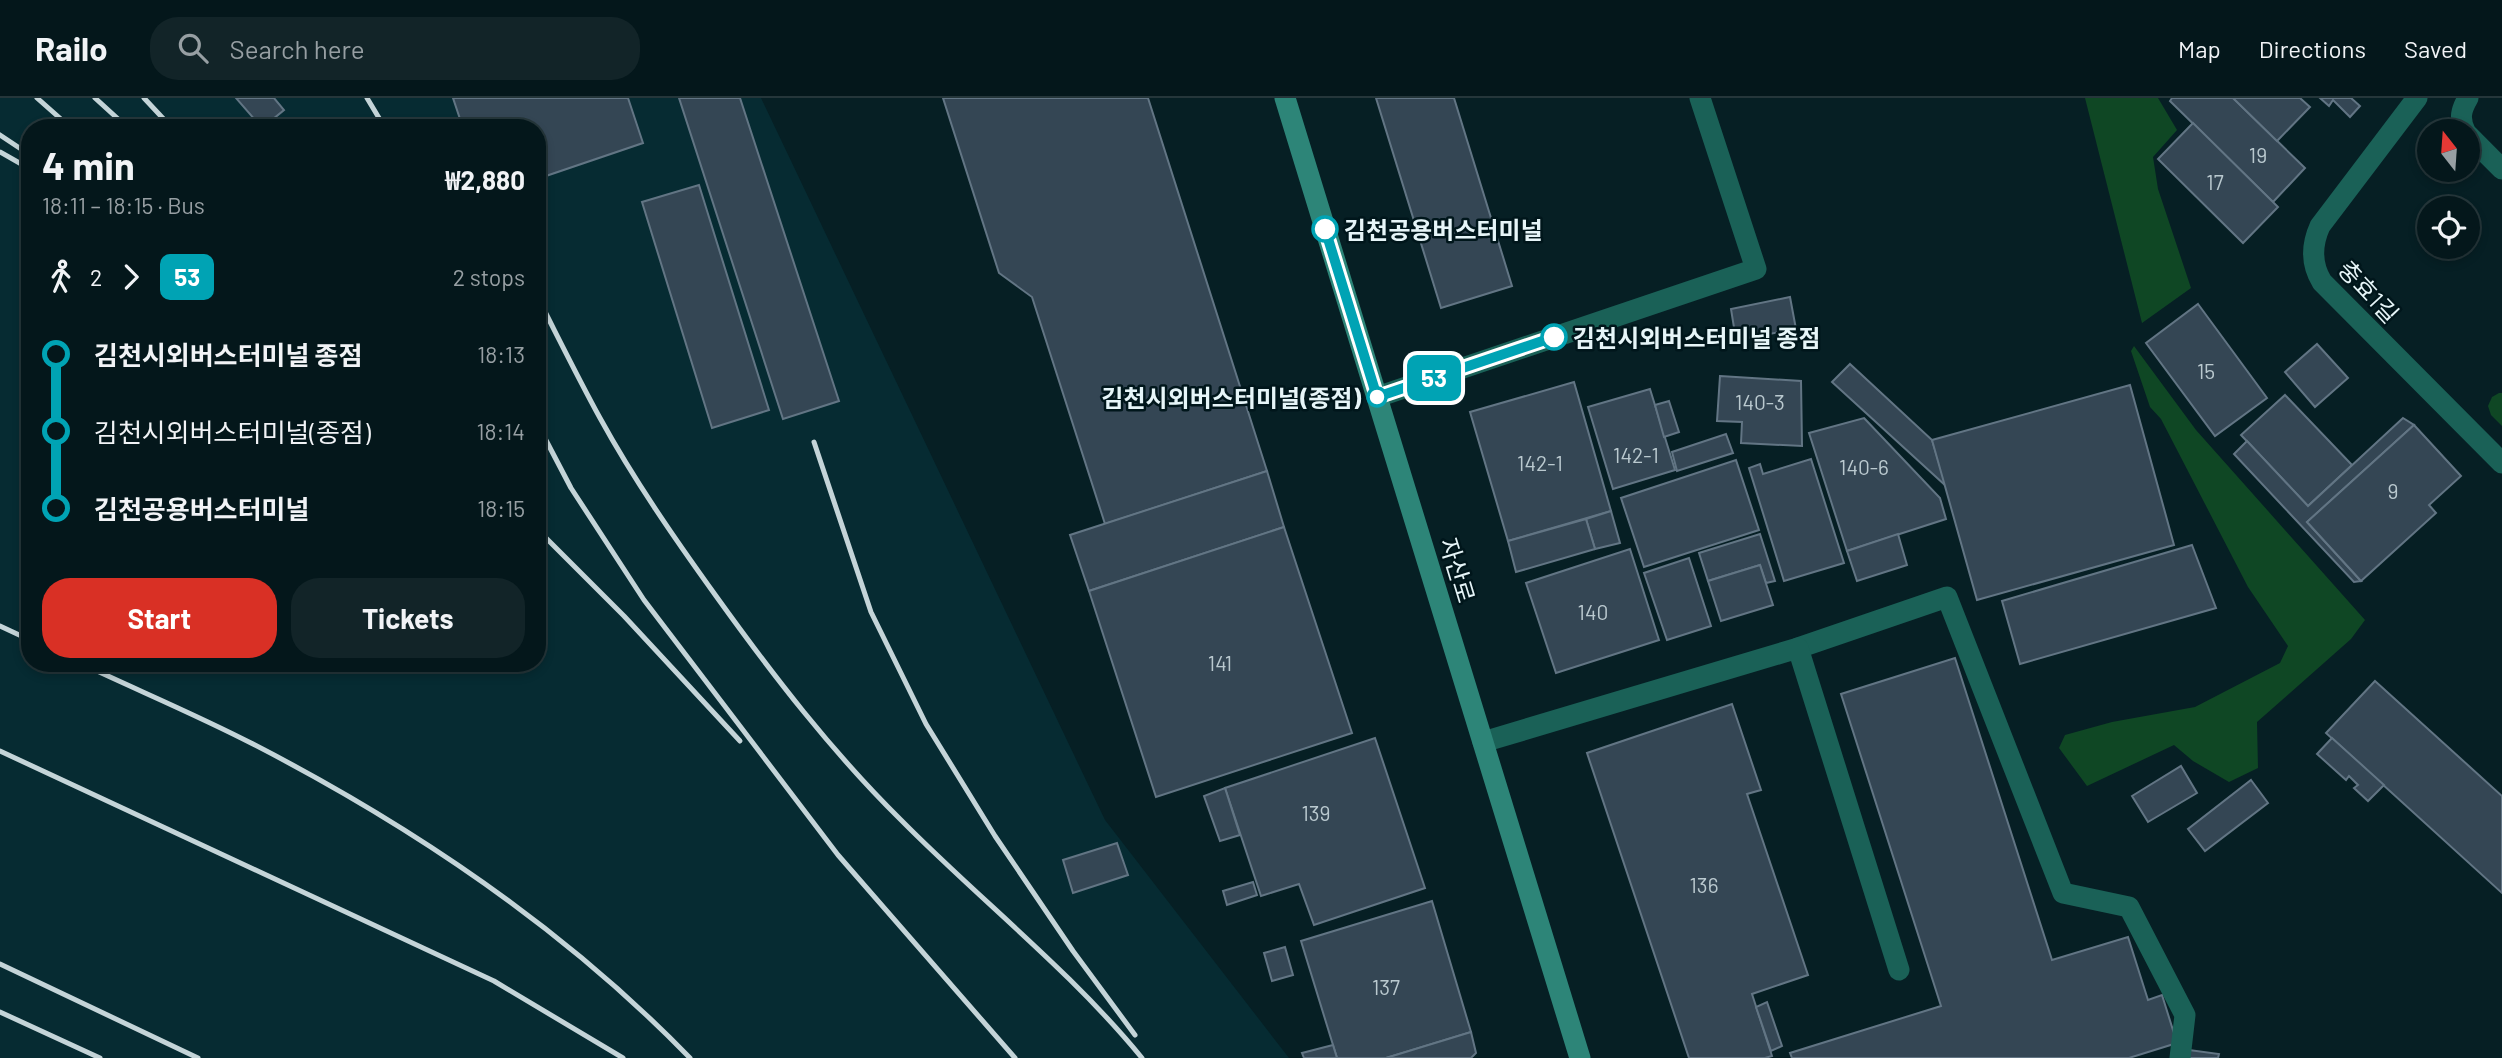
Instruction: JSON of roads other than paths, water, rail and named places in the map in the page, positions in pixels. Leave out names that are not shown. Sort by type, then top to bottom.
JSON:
[{"type":"street","name":"자산로","points":[[1285,98],[1580,1058]]},
{"type":"street","points":[[1377,397],[1756,269],[1700,98]]},
{"type":"street","name":"충효1길","points":[[2417,98],[2320,226],[2314,239],[2314,269],[2322,282],[2502,463]]},
{"type":"street","points":[[2461,119],[2468,98]]},
{"type":"street","points":[[2480,147],[2502,169]]},
{"type":"street","points":[[1483,742],[1798,648],[1947,597],[2063,893],[2129,907],[2185,1015],[2180,1058]]},
{"type":"street","points":[[1798,648],[1899,970]]},
{"type":"railway","points":[[37,98],[61,119]]},
{"type":"railway","points":[[95,98],[118,119]]},
{"type":"railway","points":[[144,98],[164,119]]},
{"type":"railway","points":[[367,98],[380,119]]},
{"type":"railway","points":[[0,135],[21,149]]},
{"type":"railway","points":[[0,152],[21,164]]},
{"type":"railway","points":[[546,314],[600,418],[641,487],[701,575],[781,683],[827,740],[876,794],[931,850],[1086,995],[1142,1058]]},
{"type":"railway","points":[[546,440],[571,488],[644,600],[838,855],[1015,1058]]},
{"type":"railway","points":[[814,442],[871,612],[926,724],[995,836],[1073,951],[1135,1035]]},
{"type":"railway","points":[[546,538],[624,616],[740,741]]},
{"type":"railway","points":[[0,626],[21,636]]},
{"type":"railway","points":[[100,672],[253,744],[313,776],[429,846],[539,923],[642,1011],[690,1058]]},
{"type":"railway","points":[[0,751],[494,981],[623,1058]]},
{"type":"railway","points":[[0,964],[198,1058]]},
{"type":"railway","points":[[0,1012],[100,1058]]},
{"type":"place","name":"김천공용버스터미널","points":[[1325,229]]},
{"type":"place","name":"김천시외버스터미널 종점","points":[[1554,337]]},
{"type":"place","name":"김천시외버스터미널(종점)","points":[[1377,397]]}]
